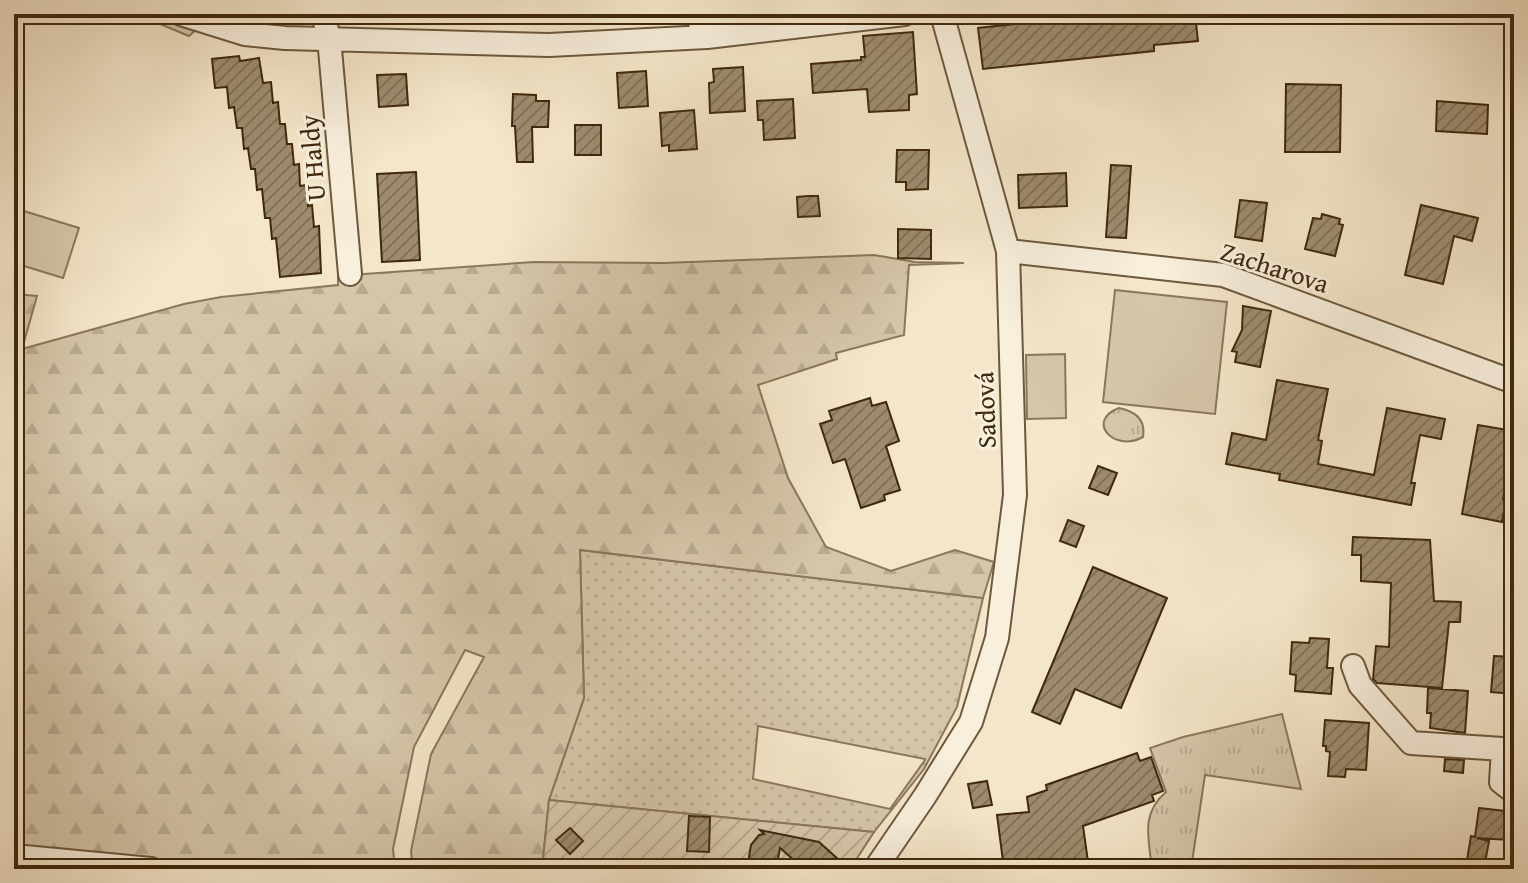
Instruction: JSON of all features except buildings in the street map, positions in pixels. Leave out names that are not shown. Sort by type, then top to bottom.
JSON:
[{"type":"street","points":[[181,14],[245,34],[285,38],[549,45],[707,37],[905,14]]},
{"type":"street","name":"U Haldy","points":[[323,14],[329,38],[350,274]]},
{"type":"street","points":[[696,14],[707,37]]},
{"type":"street","name":"Sadová","points":[[875,869],[971,722],[997,638],[1015,495],[1008,251],[942,14]]},
{"type":"street","name":"Zacharova","points":[[1008,251],[1223,275],[1514,382]]},
{"type":"street","points":[[1353,666],[1360,685],[1411,743],[1503,749],[1501,782],[1514,792]]},
{"type":"street","points":[[14,856],[151,869]]},
{"type":"green space","points":[[136,14],[213,14],[189,36]]},
{"type":"green space","points":[[14,208],[79,228],[63,278],[14,263]]},
{"type":"green space","points":[[874,255],[915,262],[964,263],[909,265],[904,335],[836,353],[837,359],[758,385],[788,478],[826,547],[891,571],[955,550],[994,562],[983,598],[580,550],[584,698],[549,800],[542,869],[413,869],[411,851],[431,754],[484,657],[465,650],[414,747],[393,849],[395,869],[156,864],[14,849],[14,294],[37,296],[22,349],[184,304],[221,297],[338,285],[338,277],[364,274],[534,262],[663,263]]},
{"type":"green space","points":[[1115,290],[1227,302],[1215,414],[1103,402]]},
{"type":"green space","points":[[1065,354],[1066,418],[1027,419],[1026,355]]},
{"type":"green space","points":[[1119,408],[1138,417],[1143,425],[1143,437],[1122,441],[1107,433],[1104,420]]},
{"type":"green space","points":[[580,550],[983,598],[957,707],[924,769],[874,832],[549,800],[584,698]],"holes":[[[758,726],[925,759],[890,809],[753,779]]]},
{"type":"green space","points":[[1282,714],[1301,789],[1205,775],[1191,869],[1152,869],[1149,818],[1152,809],[1166,792],[1150,748],[1183,737]]},
{"type":"green space","points":[[549,800],[874,832],[850,869],[542,869]]}]
